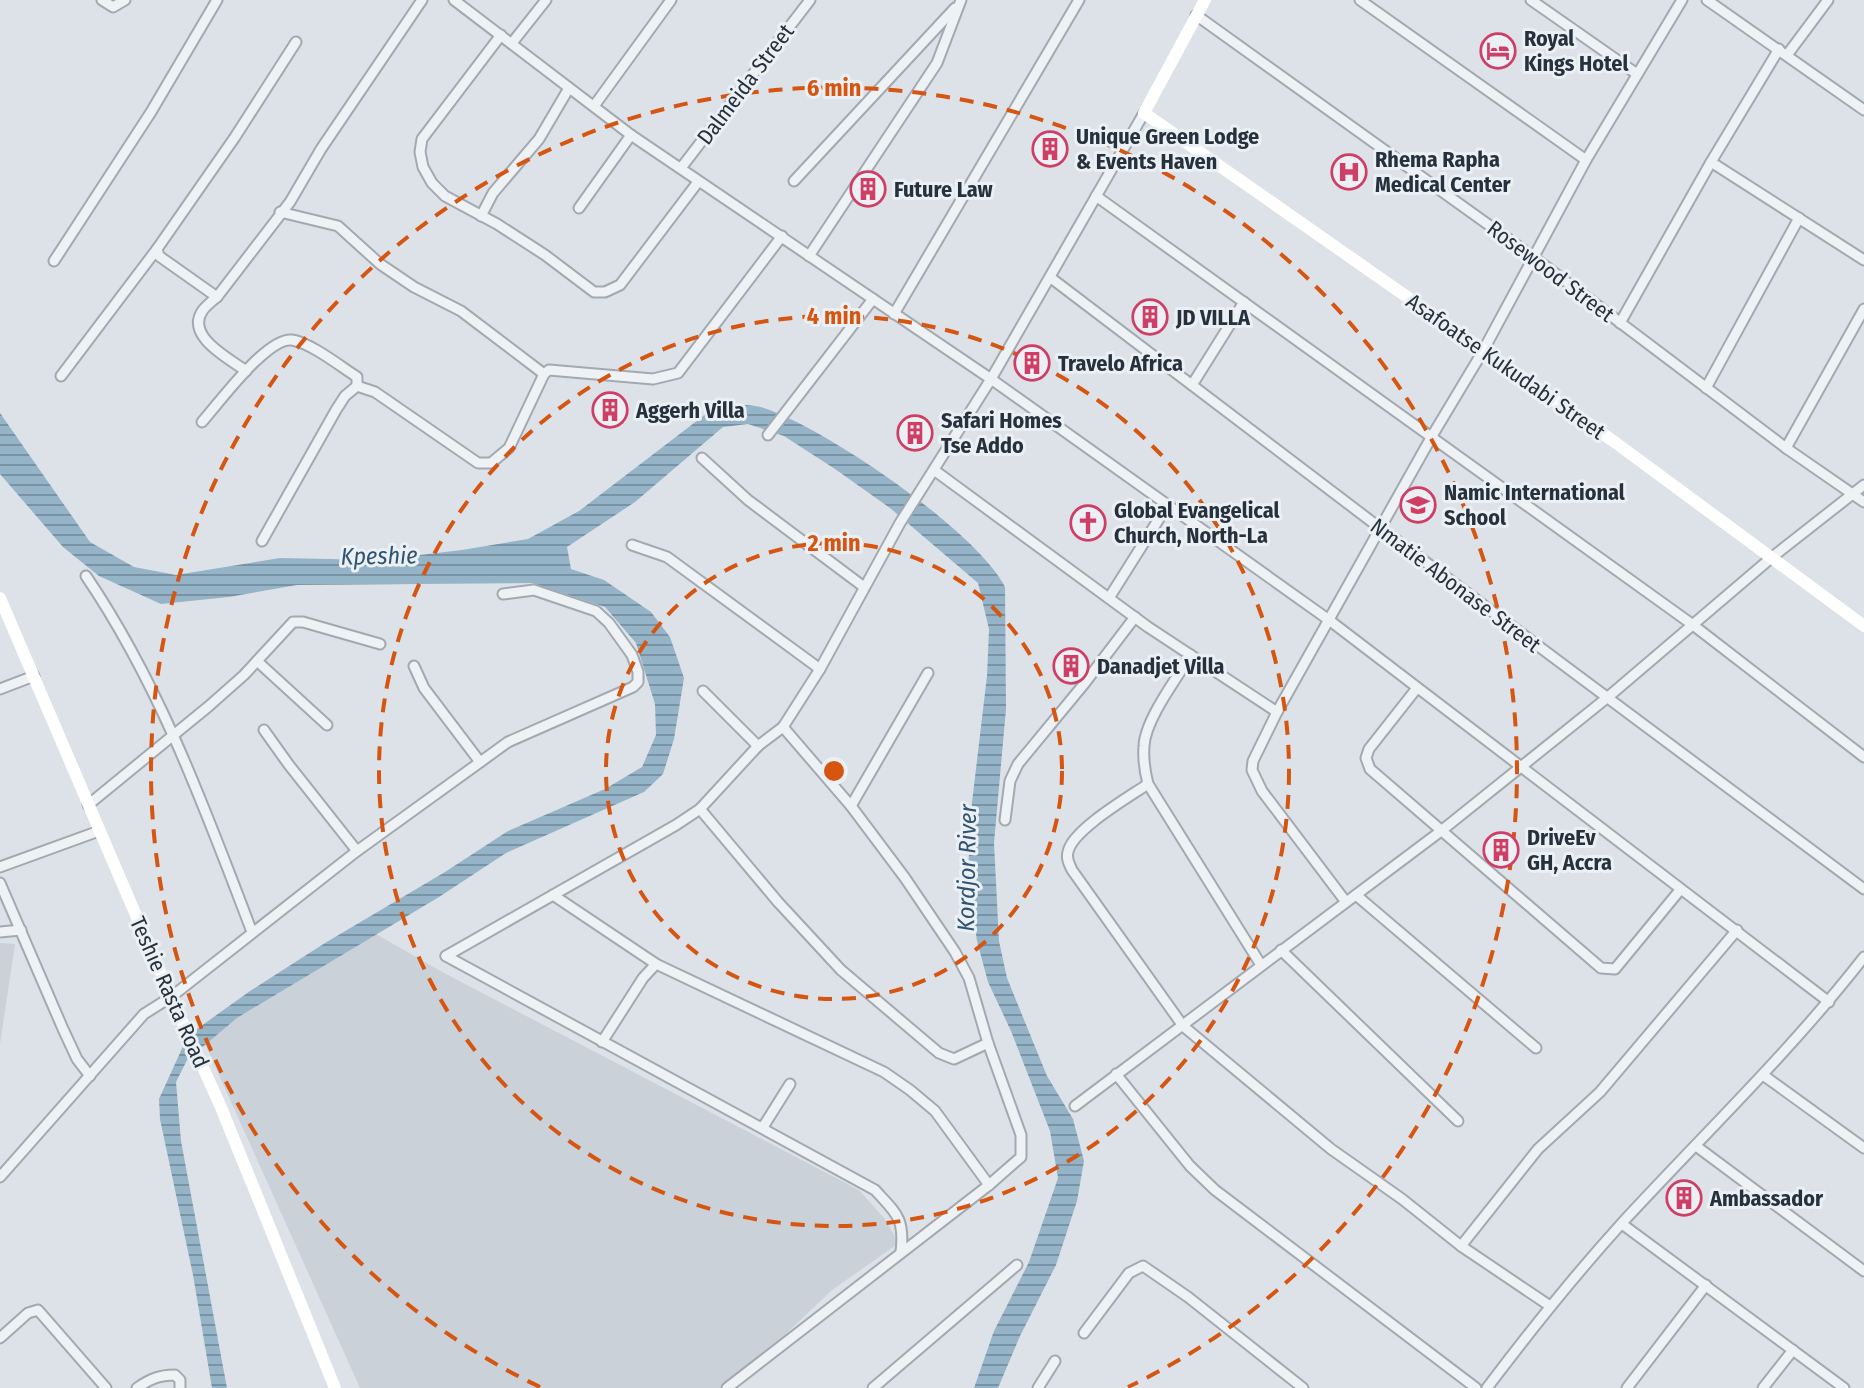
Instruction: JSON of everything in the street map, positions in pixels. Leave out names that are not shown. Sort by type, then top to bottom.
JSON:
[{"type":"street","points":[[102,0],[113,7],[125,0]]},
{"type":"street","points":[[54,261],[151,112],[217,0]]},
{"type":"street","points":[[246,371],[206,341],[199,330],[198,321],[290,202],[321,149],[422,0]]},
{"type":"street","points":[[454,0],[631,135],[991,379],[1329,620],[1829,1002]]},
{"type":"street","points":[[512,43],[546,0]]},
{"type":"street","points":[[594,106],[671,0]]},
{"type":"street","name":"Dalmeida Street","points":[[681,168],[810,0]]},
{"type":"street","points":[[894,314],[1079,0]]},
{"type":"street","points":[[901,1252],[903,1232],[896,1210],[875,1190],[446,956],[700,809],[758,746],[783,727],[820,669],[900,523],[1051,278],[1205,0]]},
{"type":"street","points":[[1360,0],[1586,160]]},
{"type":"street","points":[[1531,0],[1637,74]]},
{"type":"street","points":[[1346,902],[1256,781],[1253,761],[1277,712],[1483,351],[1586,160],[1682,0]]},
{"type":"street","points":[[1707,0],[1864,110]]},
{"type":"street","points":[[1620,323],[1711,162],[1783,52],[1828,0]]},
{"type":"street","points":[[794,181],[958,4]]},
{"type":"street","points":[[809,256],[937,63],[958,4]]},
{"type":"street","name":"Rosewood Street","points":[[1196,15],[1532,256],[1786,448],[1864,502]]},
{"type":"street","points":[[501,35],[422,139],[420,152],[423,167],[437,190],[545,255],[594,292],[605,292],[620,285],[698,182]]},
{"type":"street","points":[[61,376],[157,249],[296,42]]},
{"type":"street","points":[[481,216],[493,193],[539,139],[569,88]]},
{"type":"street","name":"Asafoatse Kukudabi Street","points":[[1144,113],[1616,443],[1864,626]]},
{"type":"street","points":[[579,208],[631,135]]},
{"type":"street","points":[[1711,162],[1864,260]]},
{"type":"street","points":[[1096,196],[1693,625],[1864,757]]},
{"type":"street","points":[[280,212],[338,226],[380,264],[414,287],[461,311],[544,374]]},
{"type":"street","points":[[1706,388],[1799,218]]},
{"type":"street","points":[[357,386],[375,392],[478,463],[491,463],[509,448],[544,374],[554,369],[661,379],[678,373],[782,236]]},
{"type":"street","points":[[157,249],[159,256],[217,297]]},
{"type":"street","name":"Nmatie Abonase Street","points":[[1051,278],[1864,889]]},
{"type":"street","points":[[768,435],[873,299]]},
{"type":"street","points":[[1192,385],[1244,302]]},
{"type":"street","points":[[1786,448],[1864,309]]},
{"type":"street","points":[[202,422],[246,371],[276,344],[289,339],[357,377],[357,386]]},
{"type":"street","points":[[262,541],[336,410],[345,396],[357,386]]},
{"type":"street","points":[[702,458],[748,500],[864,587]]},
{"type":"street","points":[[934,470],[1135,617],[1277,712]]},
{"type":"street","points":[[1075,1106],[1441,831],[1864,485]]},
{"type":"street","points":[[1109,598],[1167,506]]},
{"type":"street","points":[[632,545],[667,557],[820,669]]},
{"type":"street","points":[[86,576],[111,613],[195,781],[252,932]]},
{"type":"street","points":[[0,1177],[144,1014],[171,997],[357,851],[508,742],[633,687],[638,682],[632,655],[609,623],[596,611],[534,590],[503,594]]},
{"type":"street","name":"Teshie Rasta Road","points":[[0,598],[197,1053],[335,1388]]},
{"type":"street","points":[[1005,820],[1010,781],[1018,764],[1135,617]]},
{"type":"street","points":[[88,805],[174,736],[257,661],[293,622],[303,622],[380,644]]},
{"type":"street","points":[[1191,655],[1151,722],[1144,743],[1148,784],[1261,965]]},
{"type":"street","points":[[257,661],[327,725]]},
{"type":"street","points":[[414,666],[424,688],[480,762]]},
{"type":"street","points":[[851,806],[928,673]]},
{"type":"street","points":[[0,689],[34,676]]},
{"type":"street","points":[[1417,688],[1369,749],[1366,758],[1370,769],[1601,968],[1615,969],[1680,890]]},
{"type":"street","points":[[703,691],[758,746]]},
{"type":"street","points":[[727,1388],[1021,1157],[1021,1135],[988,1043],[969,978],[955,952],[851,806],[783,727]]},
{"type":"street","points":[[264,730],[357,851]]},
{"type":"street","points":[[1148,784],[1089,826],[1070,844],[1066,856],[1072,870],[1183,1026],[1331,1149],[1461,1246],[1550,1306]]},
{"type":"street","points":[[700,809],[778,902],[841,970],[939,1053],[954,1059],[988,1043]]},
{"type":"street","points":[[0,867],[99,831]]},
{"type":"street","points":[[0,883],[63,1029],[77,1059],[90,1076]]},
{"type":"street","points":[[553,895],[656,964],[809,1035],[897,1081],[935,1111],[989,1185]]},
{"type":"street","points":[[1356,895],[1536,1048]]},
{"type":"street","points":[[0,932],[21,930]]},
{"type":"street","points":[[1461,1246],[1538,1149],[1600,1092],[1737,930]]},
{"type":"street","points":[[1281,950],[1458,1121]]},
{"type":"street","points":[[1487,1388],[1550,1306],[1829,1002],[1864,957]]},
{"type":"street","points":[[602,1042],[643,978],[656,964]]},
{"type":"street","points":[[1116,1074],[1190,1166],[1215,1190],[1476,1388]]},
{"type":"street","points":[[1763,1075],[1864,1148]]},
{"type":"street","points":[[763,1127],[790,1084]]},
{"type":"street","points":[[1696,1146],[1864,1271]]},
{"type":"street","points":[[1622,1224],[1844,1388]]},
{"type":"street","points":[[873,1388],[1017,1265]]},
{"type":"street","points":[[1084,1333],[1129,1273],[1143,1266],[1188,1297],[1303,1388]]},
{"type":"street","points":[[1627,1388],[1706,1285]]},
{"type":"street","points":[[0,1338],[28,1313],[38,1310],[106,1388]]},
{"type":"street","points":[[1763,1388],[1793,1350]]},
{"type":"street","points":[[1038,1388],[1055,1361]]},
{"type":"street","points":[[137,1388],[152,1377],[171,1375],[180,1380],[180,1388]]},
{"type":"shaded area","points":[[376,934],[444,973],[859,1190],[884,1218],[899,1243],[832,1290],[753,1365],[722,1388],[360,1388],[205,1044],[237,1018]]},
{"type":"shaded area","points":[[0,943],[15,944],[0,1044]]},
{"type":"water","points":[[734,404],[760,407],[791,419],[860,459],[933,511],[964,538],[989,564],[1005,587],[1006,709],[994,843],[999,941],[1007,978],[1047,1076],[1073,1119],[1084,1161],[1077,1201],[1056,1265],[998,1388],[974,1388],[994,1331],[1029,1262],[1058,1178],[1050,1131],[1011,1031],[988,982],[977,941],[968,874],[989,629],[978,583],[890,508],[835,469],[784,436],[748,424],[723,427],[635,502],[567,547],[571,569],[604,580],[651,612],[670,637],[684,678],[674,739],[663,774],[644,792],[506,853],[439,897],[237,1018],[187,1060],[176,1082],[181,1141],[227,1388],[212,1388],[193,1275],[160,1119],[159,1099],[185,1042],[197,1029],[250,991],[508,831],[605,789],[642,767],[656,735],[655,704],[636,643],[605,607],[532,583],[297,585],[229,597],[161,604],[99,576],[63,547],[0,474],[0,413],[90,542],[134,567],[176,575],[280,558],[378,560],[528,539],[579,511],[715,407]]},
{"type":"place","name":"Royal Kings Hotel","points":[[1498,51]]},
{"type":"place","name":"Unique Green Lodge & Events Haven","points":[[1050,149]]},
{"type":"place","name":"Rhema Rapha Medical Center","points":[[1349,172]]},
{"type":"place","name":"Future Law","points":[[868,189]]},
{"type":"place","name":"JD VILLA","points":[[1150,317]]},
{"type":"place","name":"Travelo Africa","points":[[1032,363]]},
{"type":"place","name":"Aggerh Villa","points":[[610,410]]},
{"type":"place","name":"Safari Homes Tse Addo","points":[[915,433]]},
{"type":"place","name":"Namic International School","points":[[1418,505]]},
{"type":"place","name":"Global Evangelical Church, North-La","points":[[1088,523]]},
{"type":"place","name":"Danadjet Villa","points":[[1071,666]]},
{"type":"place","name":"DriveEv GH, Accra","points":[[1501,850]]},
{"type":"place","name":"Ambassador","points":[[1684,1198]]},
{"type":"water label","name":"Kpeshie","points":[[379,556]]},
{"type":"water label","name":"Kordjor River","points":[[967,868]]}]
